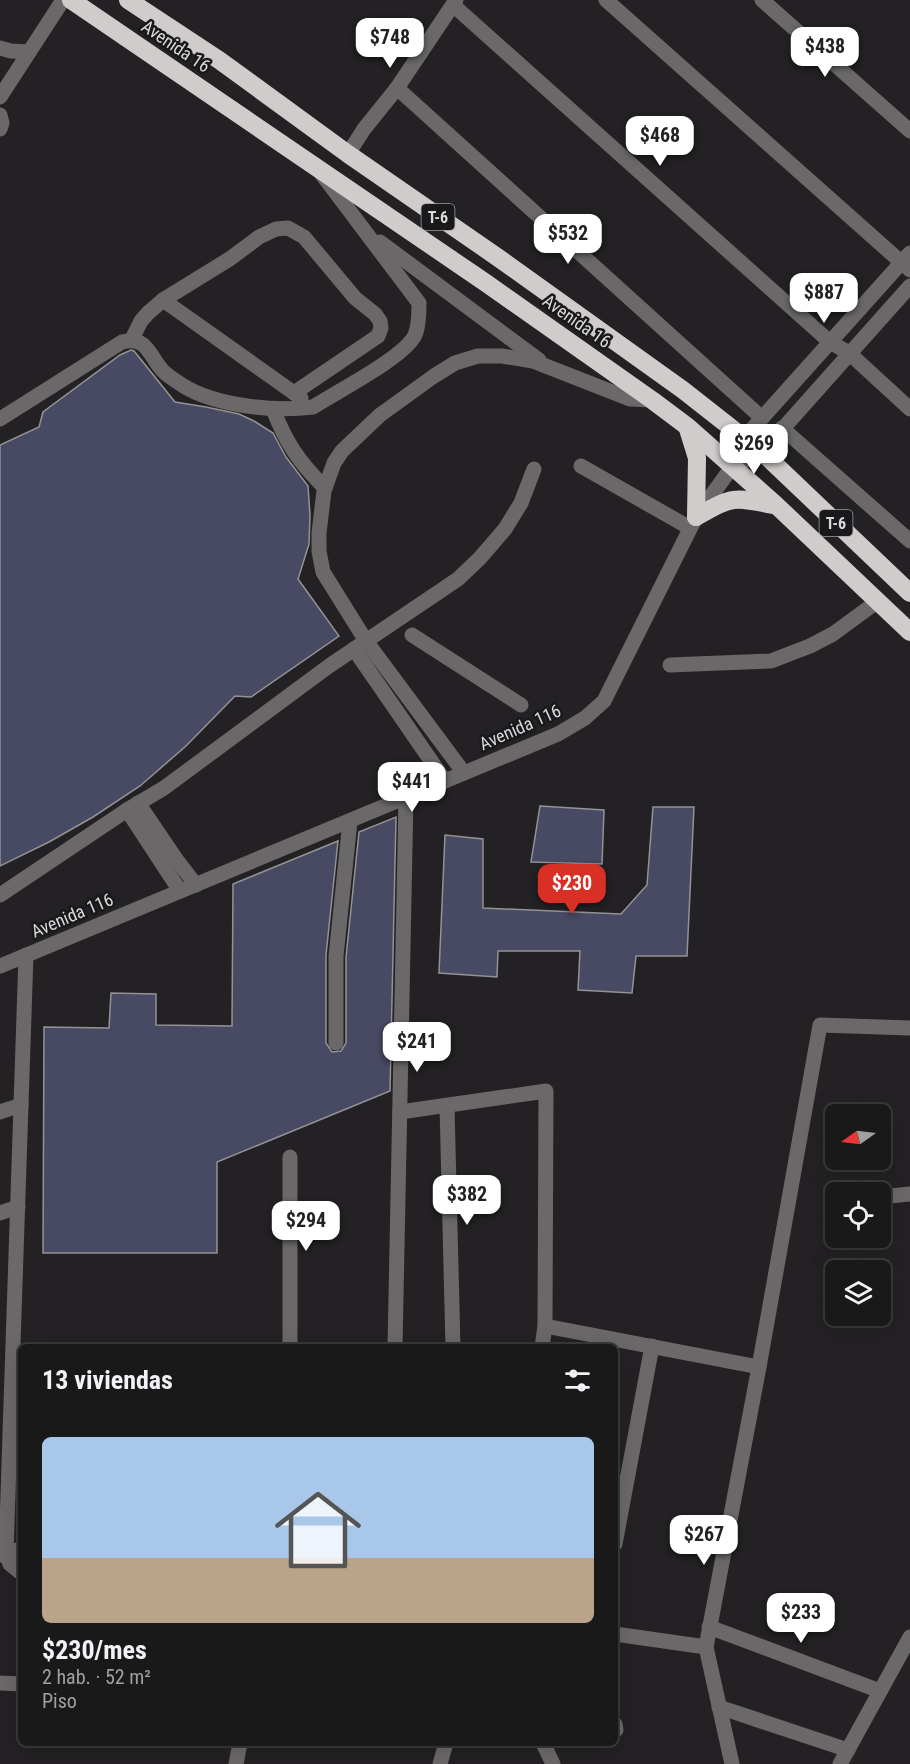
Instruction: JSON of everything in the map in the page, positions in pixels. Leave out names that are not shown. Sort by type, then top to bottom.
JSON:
[{"type":"highway","name":"Avenida 16","points":[[71,0],[594,358],[688,427],[776,505],[910,632]]},
{"type":"highway","name":"Avenida 16","points":[[128,0],[219,60],[348,154],[674,383],[762,452],[910,593]]},
{"type":"highway","points":[[688,427],[697,458],[693,523]]},
{"type":"highway","points":[[693,523],[725,501],[735,498],[776,505]]},
{"type":"street","points":[[0,97],[63,0]]},
{"type":"street","points":[[606,0],[907,262],[830,342],[744,438],[732,467]]},
{"type":"street","points":[[762,0],[910,132]]},
{"type":"street","points":[[348,154],[364,129],[397,88],[454,3],[830,342],[849,353],[910,409]]},
{"type":"street","points":[[0,48],[29,52]]},
{"type":"street","points":[[397,88],[762,418]]},
{"type":"street","points":[[0,115],[0,129]]},
{"type":"street","points":[[0,419],[122,342],[132,339],[141,342],[164,371],[183,386],[202,394],[273,409],[313,407],[403,352],[415,335],[419,319],[419,303],[315,166]]},
{"type":"street","points":[[132,339],[141,321],[163,300],[231,258],[259,237],[276,229],[288,228],[302,236],[355,298],[375,314],[380,321],[381,328],[378,336],[294,393]]},
{"type":"street","points":[[363,229],[547,366]]},
{"type":"street","points":[[732,467],[762,452],[910,286]]},
{"type":"street","points":[[163,300],[313,407]]},
{"type":"street","points":[[445,781],[360,645],[323,572],[319,551],[319,533],[325,488],[334,463],[342,451],[380,415],[455,363],[478,356],[502,356],[547,366],[630,399],[652,400]]},
{"type":"street","points":[[273,409],[284,436],[304,467],[325,488]]},
{"type":"street","points":[[782,428],[910,541]]},
{"type":"street","points":[[581,466],[693,523]]},
{"type":"street","name":"Avenida 116","points":[[0,966],[558,734],[585,718],[604,701],[693,523],[732,467]]},
{"type":"street","points":[[0,895],[132,806],[164,788],[360,645],[458,579],[480,558],[505,528],[521,503],[534,469]]},
{"type":"street","points":[[670,665],[771,661],[810,646],[833,634],[878,601]]},
{"type":"street","points":[[412,635],[521,705]]},
{"type":"street","points":[[360,645],[464,773]]},
{"type":"street","points":[[396,1344],[406,797]]},
{"type":"street","points":[[132,806],[196,885]]},
{"type":"street","points":[[132,806],[180,891]]},
{"type":"street","points":[[336,1043],[334,992],[336,956],[350,821]]},
{"type":"street","points":[[18,1571],[3,1554],[7,1319],[18,1207],[26,955]]},
{"type":"street","points":[[732,1764],[706,1647],[820,1025],[910,1028]]},
{"type":"street","points":[[400,1112],[546,1091],[545,1326],[542,1344]]},
{"type":"street","points":[[0,1112],[21,1105]]},
{"type":"street","points":[[447,1106],[453,1344]]},
{"type":"street","points":[[290,1157],[290,1344]]},
{"type":"street","points":[[891,1196],[910,1194]]},
{"type":"street","points":[[0,1213],[18,1207]]},
{"type":"street","points":[[545,1326],[759,1367]]},
{"type":"street","points":[[618,1528],[652,1346]]},
{"type":"street","points":[[3,1554],[18,1550]]},
{"type":"street","points":[[709,1627],[880,1691]]},
{"type":"street","points":[[618,1634],[706,1647]]},
{"type":"street","points":[[840,1764],[910,1637]]},
{"type":"street","points":[[0,1683],[18,1684]]},
{"type":"street","points":[[719,1707],[848,1750]]},
{"type":"street","points":[[236,1764],[239,1746]]},
{"type":"street","points":[[441,1764],[445,1746]]},
{"type":"street","points":[[544,1746],[553,1764]]},
{"type":"building","points":[[131,350],[175,402],[239,414],[273,433],[286,457],[308,486],[309,544],[298,579],[339,636],[251,697],[235,696],[186,746],[140,786],[93,817],[0,866],[0,445],[39,427],[43,412],[120,355]]},
{"type":"building","points":[[540,806],[604,810],[602,864],[531,862]]},
{"type":"building","points":[[653,807],[694,807],[687,956],[636,956],[632,993],[578,990],[580,951],[498,951],[497,977],[439,973],[445,835],[483,839],[483,908],[621,914],[647,885]]},
{"type":"building","points":[[396,817],[390,1091],[217,1162],[217,1253],[43,1253],[44,1027],[109,1028],[111,993],[156,994],[156,1025],[232,1026],[233,884],[338,841],[326,955],[326,1043],[332,1052],[341,1051],[346,1043],[346,957],[359,832]]}]
